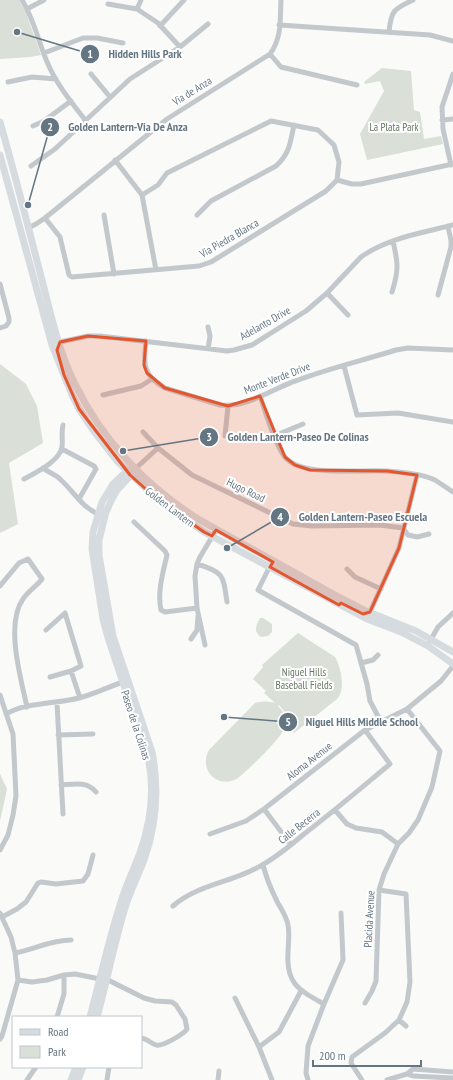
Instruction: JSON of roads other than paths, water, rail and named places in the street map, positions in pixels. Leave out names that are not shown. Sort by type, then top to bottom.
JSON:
[{"type":"main road","name":"Golden Lantern","points":[[0,122],[49,308],[75,384],[92,414],[131,472],[177,506],[339,605],[378,625],[438,644],[453,652]]},
{"type":"main road","points":[[6,144],[2,148],[0,157],[5,158],[6,162],[11,164]]},
{"type":"main road","name":"Golden Lantern","points":[[0,157],[52,345],[74,400],[88,423],[107,448],[131,472],[147,491],[170,509],[212,536],[370,612],[406,626],[430,642],[453,665]]},
{"type":"main road","points":[[20,227],[22,223],[28,228],[26,238],[24,240]]},
{"type":"main road","points":[[43,314],[48,322],[55,341],[60,342],[57,350],[64,375]]},
{"type":"main road","name":"Paseo de la Colinas","points":[[97,1016],[103,979],[120,902],[143,842],[151,802],[150,767],[148,757],[125,681],[103,619],[93,558],[92,541],[101,515],[131,472]]},
{"type":"main road","points":[[339,605],[342,603],[363,614],[370,612],[372,617],[384,623],[386,627]]},
{"type":"main road","points":[[438,644],[440,649],[453,660]]},
{"type":"main road","name":"Paseo de la Colinas","points":[[90,1016],[103,979]]},
{"type":"main road","points":[[71,1080],[76,1068]]},
{"type":"main road","points":[[78,1080],[83,1068]]},
{"type":"street","points":[[22,0],[35,24],[44,53],[56,79],[86,121]]},
{"type":"street","points":[[27,9],[44,0]]},
{"type":"street","points":[[137,9],[141,0]]},
{"type":"street","points":[[160,26],[184,0]]},
{"type":"street","points":[[281,0],[278,40],[270,54],[281,67],[357,85]]},
{"type":"street","points":[[389,32],[390,18],[398,7],[413,0]]},
{"type":"street","points":[[108,4],[137,9],[160,26],[180,47]]},
{"type":"street","points":[[31,166],[54,149],[86,121],[130,79],[180,47],[208,24]]},
{"type":"street","points":[[279,25],[430,35],[453,41]]},
{"type":"street","points":[[44,53],[83,38],[97,38],[122,43]]},
{"type":"street","name":"Via de Anza","points":[[28,228],[45,218],[167,119],[270,54]]},
{"type":"street","points":[[91,74],[110,97]]},
{"type":"street","points":[[142,194],[158,185],[167,173],[271,121],[318,130],[334,145],[339,162],[337,180],[352,184],[361,184],[452,165],[443,129],[442,107],[453,74]]},
{"type":"street","points":[[8,82],[32,77],[56,79]]},
{"type":"street","points":[[33,126],[44,121],[71,102]]},
{"type":"street","points":[[442,120],[453,119]]},
{"type":"street","points":[[196,215],[211,201],[276,166],[289,150],[294,125]]},
{"type":"street","points":[[115,160],[142,194],[156,270]]},
{"type":"street","name":"Via Piedra Blanca","points":[[45,218],[60,237],[69,275],[72,278],[199,266],[211,262],[326,191],[337,180]]},
{"type":"street","points":[[104,214],[114,274]]},
{"type":"street","points":[[438,295],[451,247],[450,226]]},
{"type":"street","name":"Adelanto Drive","points":[[60,342],[76,338],[100,336],[208,349],[234,350],[252,345],[306,311],[327,293],[361,257],[380,245],[450,226]]},
{"type":"street","points":[[392,241],[398,261],[397,276],[392,292]]},
{"type":"street","points":[[0,284],[9,322],[6,326],[0,328]]},
{"type":"street","points":[[327,293],[348,315]]},
{"type":"street","points":[[208,327],[210,336],[208,349]]},
{"type":"street","points":[[103,395],[141,386],[152,379],[147,373],[144,365],[146,341]]},
{"type":"street","name":"Monte Verde Drive","points":[[152,379],[165,388],[220,405],[228,406],[236,405],[260,396],[294,381],[408,348],[453,350]]},
{"type":"street","points":[[344,366],[357,415],[398,413],[453,422]]},
{"type":"street","points":[[260,396],[274,436],[285,457],[295,465],[310,470],[387,471],[417,475],[434,480],[453,492]]},
{"type":"street","points":[[225,436],[228,406]]},
{"type":"street","points":[[274,436],[303,424]]},
{"type":"street","points":[[24,479],[56,459],[62,449],[63,439],[61,432],[63,425]]},
{"type":"street","name":"Hugo Road","points":[[143,432],[158,448],[192,475],[293,524],[312,526],[380,525],[403,528]]},
{"type":"street","name":"Paseo de la Colinas","points":[[131,472],[158,448]]},
{"type":"street","points":[[62,449],[94,466],[95,471],[79,499]]},
{"type":"street","points":[[43,468],[61,480],[90,511],[101,515]]},
{"type":"street","points":[[370,612],[399,548],[417,475]]},
{"type":"street","points":[[134,522],[165,551],[167,555],[161,582],[161,610],[165,612],[197,608]]},
{"type":"street","points":[[403,528],[408,535],[417,537],[429,534]]},
{"type":"street","points":[[191,639],[197,630],[198,615],[195,576],[197,564],[216,530]]},
{"type":"street","points":[[1,582],[19,563],[28,559],[42,579],[23,598],[16,613],[16,660],[27,707]]},
{"type":"street","points":[[197,564],[215,569],[220,574],[224,581],[226,602]]},
{"type":"street","points":[[271,564],[258,590],[356,645],[368,684],[370,701],[381,722]]},
{"type":"street","points":[[347,569],[355,577],[381,589]]},
{"type":"street","points":[[46,630],[65,613],[81,666],[71,671],[50,676]]},
{"type":"street","points":[[430,642],[438,627],[453,613]]},
{"type":"street","points":[[198,615],[201,622],[205,645]]},
{"type":"street","points":[[361,663],[374,660],[378,655]]},
{"type":"street","name":"Aloma Avenue","points":[[210,834],[246,821],[264,809],[365,730],[407,709],[441,681],[453,665]]},
{"type":"street","points":[[71,671],[80,698]]},
{"type":"street","points":[[6,714],[15,708],[57,703],[80,698],[125,681]]},
{"type":"street","points":[[0,696],[13,734],[16,796],[14,815],[8,835],[0,850]]},
{"type":"street","points":[[57,703],[63,814]]},
{"type":"street","name":"Placida Avenue","points":[[365,1003],[376,982],[379,890],[384,874],[398,844],[409,833],[418,820],[432,787],[440,751],[407,709]]},
{"type":"street","name":"Calle Becerra","points":[[173,906],[192,894],[246,873],[262,865],[291,845],[390,764],[365,730]]},
{"type":"street","points":[[58,735],[93,734]]},
{"type":"street","points":[[61,784],[81,783],[92,787],[96,792]]},
{"type":"street","points":[[264,809],[291,845]]},
{"type":"street","points":[[335,810],[347,824],[356,828],[382,832],[398,844]]},
{"type":"street","points":[[0,1039],[11,1008],[18,980],[15,953],[11,937],[1,915],[26,902],[38,883],[56,884],[83,881],[88,874],[93,855]]},
{"type":"street","points":[[262,865],[274,897],[284,914],[288,926],[288,968],[293,982],[301,991],[324,1004]]},
{"type":"street","points":[[362,1080],[351,1063],[352,1057],[385,1033],[399,1020],[407,1002],[410,982],[406,894],[379,890]]},
{"type":"street","points":[[308,1080],[306,1073],[308,1046],[343,960],[341,913]]},
{"type":"street","points":[[15,953],[31,950],[49,943],[62,940],[71,940]]},
{"type":"street","points":[[18,980],[32,982],[75,974],[103,979],[144,998],[155,1001],[172,1002],[176,1005],[186,1022],[187,1029],[183,1034],[159,1045],[142,1038]]},
{"type":"street","points":[[58,1016],[64,994],[64,975]]},
{"type":"street","points":[[259,1047],[279,1032],[301,991]]},
{"type":"street","points":[[235,998],[259,1047],[272,1080]]},
{"type":"street","points":[[399,1020],[406,1026]]},
{"type":"street","points":[[27,1080],[35,1068]]},
{"type":"street","points":[[107,1080],[110,1068]]},
{"type":"street","points":[[407,1077],[413,1070],[453,1072]]},
{"type":"street","points":[[425,1077],[426,1070]]},
{"type":"street","points":[[218,1080],[219,1071]]},
{"type":"street","points":[[388,1080],[413,1076],[453,1078]]},
{"type":"place","name":"Hidden Hills Park","points":[[17,32]]},
{"type":"place","name":"Golden Lantern-Via De Anza","points":[[28,205]]},
{"type":"place","name":"Golden Lantern-Paseo De Colinas","points":[[123,451]]},
{"type":"place","name":"Golden Lantern-Paseo Escuela","points":[[227,548]]},
{"type":"place","name":"Niguel Hills Middle School","points":[[224,717]]},
{"type":"park label","name":"La Plata Park","points":[[394,127]]},
{"type":"park label","name":"Niguel Hills Baseball Fields","points":[[304,678]]}]
